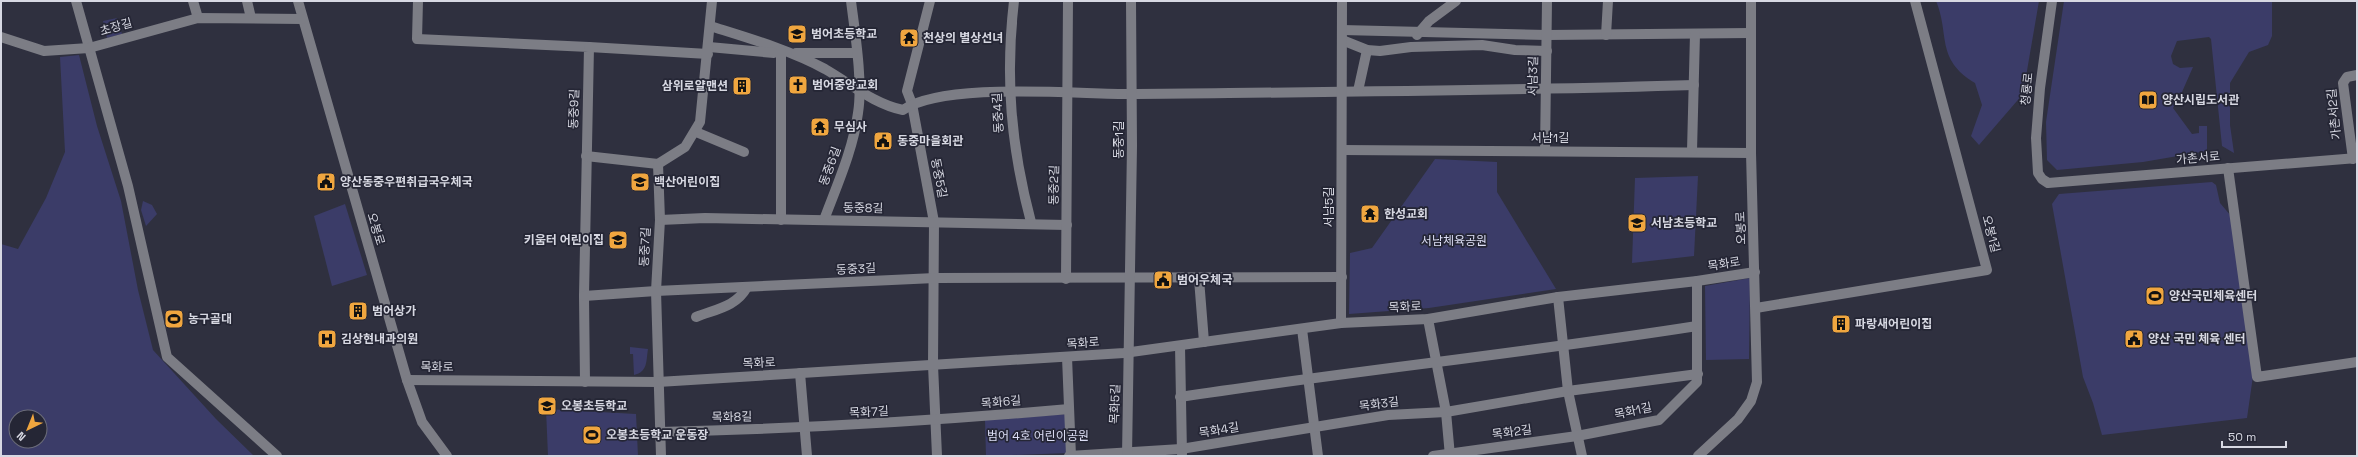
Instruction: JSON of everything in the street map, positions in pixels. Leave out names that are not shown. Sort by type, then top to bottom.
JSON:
[{"type":"street","name":"초장길","points":[[76,1],[89,48],[198,18],[302,19]]},
{"type":"street","points":[[193,1],[198,18]]},
{"type":"street","points":[[246,1],[251,18]]},
{"type":"street","name":"오봉로","points":[[298,1],[407,380],[422,422],[447,456]]},
{"type":"street","points":[[418,1],[417,39],[590,48],[792,53],[856,53]]},
{"type":"street","points":[[586,156],[658,164],[685,147],[696,132],[700,122],[712,1]]},
{"type":"street","name":"동중6길","points":[[824,220],[851,148],[858,113],[859,90],[854,17],[851,1]]},
{"type":"street","name":"동중5길","points":[[930,1],[907,84],[934,222],[933,366]]},
{"type":"street","name":"동중4길","points":[[1014,1],[1009,45],[1010,92],[1014,150],[1031,222]]},
{"type":"street","name":"동중2길","points":[[1066,279],[1068,1]]},
{"type":"street","name":"동중1길","points":[[1130,352],[1129,279],[1132,94],[1131,1]]},
{"type":"street","name":"서남5길","points":[[1341,323],[1342,1]]},
{"type":"street","points":[[1411,47],[1418,32],[1429,21],[1456,1]]},
{"type":"street","name":"서남3길","points":[[1545,151],[1547,1]]},
{"type":"street","points":[[1606,35],[1608,1]]},
{"type":"street","name":"오봉로","points":[[1698,456],[1738,419],[1751,402],[1757,382],[1751,153],[1751,1]]},
{"type":"street","name":"오봉1길","points":[[1756,308],[1987,270],[1915,1]]},
{"type":"street","name":"청룡로","points":[[2042,179],[2038,173],[2036,138],[2040,88],[2052,1]]},
{"type":"street","points":[[710,26],[780,52]]},
{"type":"street","points":[[1342,35],[1418,32],[1547,35],[1750,33]]},
{"type":"street","points":[[1692,151],[1695,34]]},
{"type":"street","points":[[1342,35],[1367,50],[1380,51],[1411,47],[1482,45],[1515,50],[1546,52]]},
{"type":"street","points":[[1,37],[44,51],[89,48],[128,186],[167,357],[277,456]]},
{"type":"street","name":"동중9길","points":[[585,382],[584,296],[586,156],[590,48]]},
{"type":"street","points":[[1358,91],[1367,50]]},
{"type":"street","points":[[780,52],[781,220]]},
{"type":"street","points":[[792,53],[825,69],[886,106],[903,110],[912,104],[968,94],[1010,92],[1132,94],[1546,90],[1694,85]]},
{"type":"street","name":"가촌서2길","points":[[2355,159],[2343,83],[2348,77],[2357,75]]},
{"type":"street","points":[[696,132],[744,152]]},
{"type":"street","name":"서남1길","points":[[1342,150],[1692,151],[1751,153]]},
{"type":"street","name":"가촌서로","points":[[2042,179],[2048,183],[2062,183],[2228,168],[2355,159]]},
{"type":"street","name":"동중7길","points":[[658,164],[660,220],[656,291],[661,456]]},
{"type":"street","points":[[2228,168],[2257,377],[2357,362]]},
{"type":"street","name":"동중8길","points":[[660,220],[705,218],[1031,222],[1066,225]]},
{"type":"street","name":"목화로","points":[[407,380],[658,382],[933,366],[1130,352],[1341,323],[1428,319],[1558,296],[1697,281],[1755,272]]},
{"type":"street","points":[[1129,279],[1342,277]]},
{"type":"street","name":"동중3길","points":[[584,296],[656,291],[934,278],[1129,279]]},
{"type":"street","points":[[1199,279],[1204,342]]},
{"type":"street","points":[[1446,412],[1568,391],[1698,374],[1697,281]]},
{"type":"street","points":[[696,317],[730,305],[742,297],[747,287]]},
{"type":"street","points":[[1558,296],[1568,391],[1582,456]]},
{"type":"street","points":[[1428,319],[1446,412],[1450,455],[1433,456]]},
{"type":"street","points":[[1180,397],[1308,378],[1563,348],[1697,326]]},
{"type":"street","points":[[1302,329],[1318,456]]},
{"type":"street","points":[[1180,346],[1182,452]]},
{"type":"street","name":"목화5길","points":[[1127,454],[1130,352]]},
{"type":"street","points":[[1067,357],[1070,409],[1070,456]]},
{"type":"street","points":[[933,366],[937,456]]},
{"type":"street","points":[[800,374],[806,456]]},
{"type":"street","name":"목화1길","points":[[1577,436],[1659,420],[1697,382],[1698,374]]},
{"type":"street","name":"목화6길","points":[[935,421],[1070,409]]},
{"type":"street","name":"목화3길","points":[[1315,427],[1388,415],[1446,412]]},
{"type":"street","name":"목화7길","points":[[804,429],[935,421]]},
{"type":"street","name":"목화4길","points":[[1070,456],[1182,452],[1315,427]]},
{"type":"street","name":"목화8길","points":[[660,432],[804,429]]},
{"type":"street","name":"목화2길","points":[[1450,455],[1577,436]]},
{"type":"green space","points":[[1936,1],[2039,1],[2023,94],[1979,145],[1971,136],[1982,105],[1975,83],[1962,74],[1954,65],[1949,55]]},
{"type":"green space","points":[[2064,1],[2272,1],[2272,36],[2268,45],[2249,52],[2230,83],[2230,125],[2234,153],[2222,146],[2211,39],[2209,37],[2177,41],[2171,56],[2173,64],[2180,68],[2193,67],[2182,92],[2187,100],[2177,101],[2173,108],[2192,134],[2199,133],[2199,126],[2207,126],[2207,151],[2143,162],[2057,170],[2047,160],[2046,122]]},
{"type":"green space","points":[[117,18],[122,34],[107,38],[103,21]]},
{"type":"green space","points":[[79,55],[97,126],[121,201],[138,290],[153,350],[216,419],[254,456],[1,456],[1,244],[18,249],[46,198],[65,152],[60,57]]},
{"type":"green space","name":"서남체육공원","points":[[1435,159],[1497,162],[1497,192],[1556,289],[1429,308],[1349,314],[1350,253],[1372,248]]},
{"type":"green space","points":[[1698,176],[1694,256],[1632,263],[1635,178]]},
{"type":"green space","name":"양산국민체육센터","points":[[2212,182],[2216,185],[2220,203],[2231,216],[2253,376],[2247,418],[2102,435],[2093,403],[2083,377],[2052,204],[2059,194]]},
{"type":"green space","points":[[143,201],[152,205],[157,214],[146,226],[141,210]]},
{"type":"green space","points":[[345,204],[367,275],[332,286],[314,216]]},
{"type":"green space","points":[[1750,278],[1749,359],[1706,360],[1705,286]]},
{"type":"green space","points":[[630,347],[648,349],[646,365],[639,374],[634,375],[633,354],[630,354]]},
{"type":"green space","name":"오봉초등학교 운동장","points":[[546,409],[636,414],[638,456],[548,456]]},
{"type":"green space","name":"범어 4호 어린이공원","points":[[1066,414],[1068,453],[986,456],[985,420]]},
{"type":"place","name":"범어초등학교","points":[[797,34]]},
{"type":"place","name":"천상의 별상선녀","points":[[909,38]]},
{"type":"place","name":"범어중앙교회","points":[[798,85]]},
{"type":"place","name":"삼위로얄맨션","points":[[742,86]]},
{"type":"place","name":"양산시립도서관","points":[[2148,100]]},
{"type":"place","name":"무심사","points":[[820,127]]},
{"type":"place","name":"동중마을회관","points":[[883,141]]},
{"type":"place","name":"양산동중우편취급국우체국","points":[[326,182]]},
{"type":"place","name":"백산어린이집","points":[[640,182]]},
{"type":"place","name":"한성교회","points":[[1370,214]]},
{"type":"place","name":"서남초등학교","points":[[1637,223]]},
{"type":"place","name":"키움터 어린이집","points":[[618,240]]},
{"type":"place","name":"범어우체국","points":[[1163,280]]},
{"type":"place","name":"양산국민체육센터","points":[[2155,296]]},
{"type":"place","name":"범어상가","points":[[358,311]]},
{"type":"place","name":"농구골대","points":[[174,319]]},
{"type":"place","name":"파랑새어린이집","points":[[1841,324]]},
{"type":"place","name":"김상현내과의원","points":[[327,339]]},
{"type":"place","name":"양산 국민 체육 센터","points":[[2134,339]]},
{"type":"place","name":"오봉초등학교","points":[[547,406]]},
{"type":"place","name":"오봉초등학교 운동장","points":[[592,435]]}]
